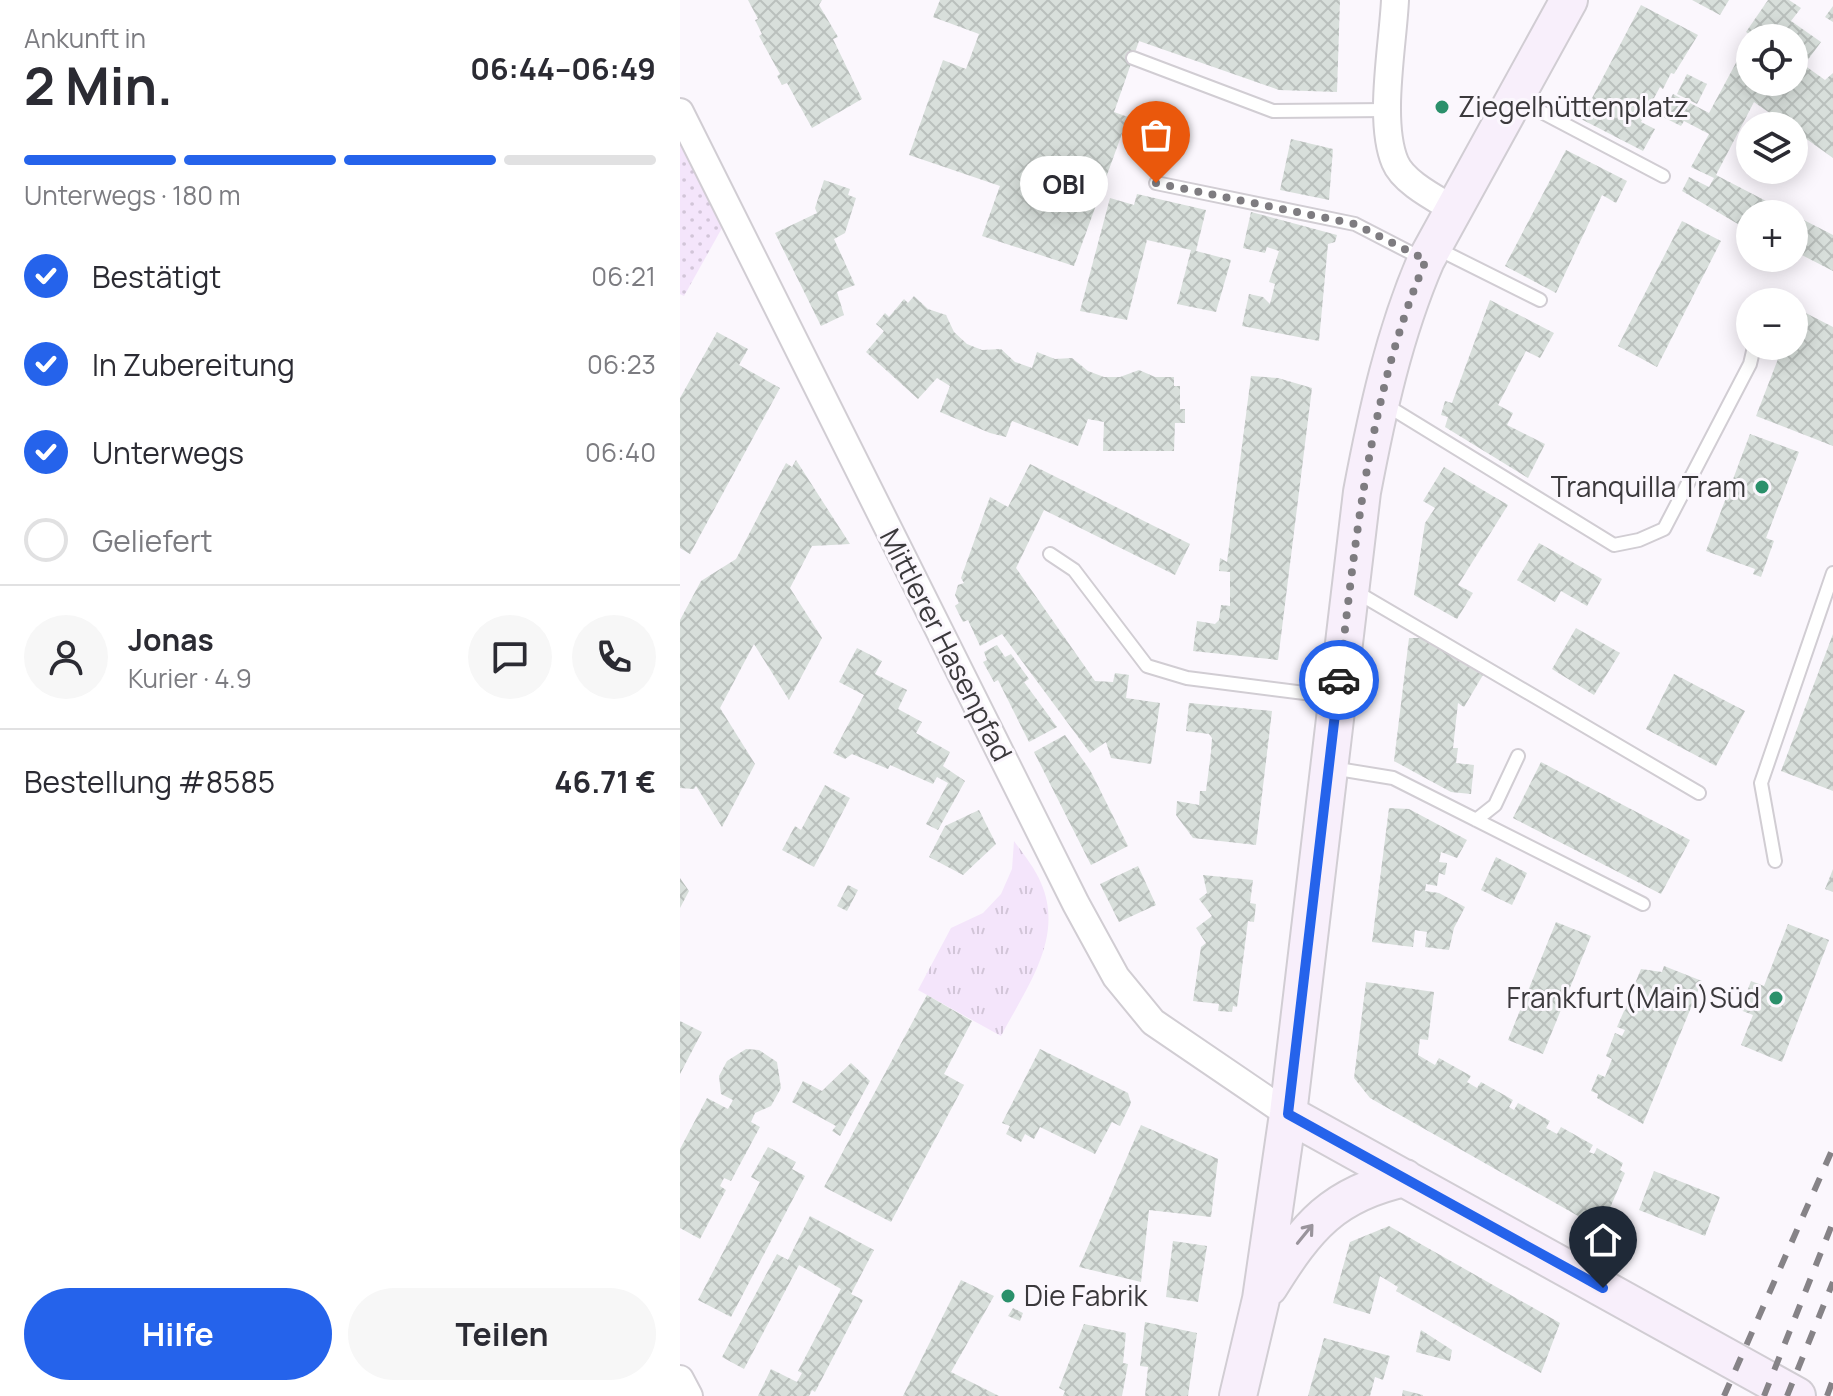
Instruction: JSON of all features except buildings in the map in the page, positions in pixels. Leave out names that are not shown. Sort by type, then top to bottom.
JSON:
[{"type":"main road","points":[[1238,1396],[1261,1299],[1288,1114],[1362,492],[1379,404],[1409,300],[1430,254],[1569,0]]},
{"type":"main road","points":[[1288,1114],[1348,1150],[1405,1178],[1797,1396]]},
{"type":"main road","points":[[1261,1299],[1287,1258],[1322,1215],[1346,1197],[1405,1178]]},
{"type":"street","points":[[1395,0],[1389,136],[1396,165],[1420,187],[1453,209]]},
{"type":"street","name":"Mittlerer Hasenpfad","points":[[680,112],[1068,890],[1116,977],[1153,1022],[1288,1114]]},
{"type":"street","points":[[680,1379],[689,1396]]},
{"type":"lane","points":[[1133,58],[1273,111],[1389,110]]},
{"type":"lane","points":[[1515,98],[1663,176]]},
{"type":"lane","points":[[1156,183],[1355,224],[1540,300]]},
{"type":"lane","points":[[1379,404],[1420,424],[1614,545],[1639,540],[1664,529],[1751,360]]},
{"type":"lane","points":[[1050,554],[1074,570],[1147,666],[1187,678],[1337,697]]},
{"type":"lane","points":[[1775,861],[1761,783],[1833,573]]},
{"type":"lane","points":[[1350,588],[1699,793]]},
{"type":"lane","points":[[1476,820],[1495,805],[1518,756]]},
{"type":"lane","points":[[1328,768],[1393,778],[1643,904]]},
{"type":"green space","points":[[680,144],[722,228],[684,296],[680,294]]},
{"type":"green space","points":[[1014,841],[1041,883],[1047,903],[1048,923],[1039,962],[1001,1036],[918,990],[951,928],[983,913],[1001,894],[1012,869]]},
{"type":"railway","points":[[1724,1396],[1833,1148]]},
{"type":"railway","points":[[1764,1396],[1833,1222]]},
{"type":"railway","points":[[1787,1396],[1833,1282]]},
{"type":"railway","points":[[1827,1396],[1833,1380]]},
{"type":"way so far","points":[[1156,183],[1355,224],[1426,260],[1409,300],[1381,393],[1362,492],[1339,680]]},
{"type":"place","name":"Ziegelhüttenplatz","points":[[1442,107]]},
{"type":"place","name":"OBI","points":[[1156,183]]},
{"type":"place","name":"Tranquilla Tram","points":[[1762,487]]},
{"type":"place","name":"Frankfurt(Main)Süd","points":[[1776,998]]},
{"type":"place","name":"Die Fabrik","points":[[1008,1296]]},
{"type":"route","points":[[1339,680],[1288,1114],[1348,1150],[1405,1178],[1603,1288]]}]
